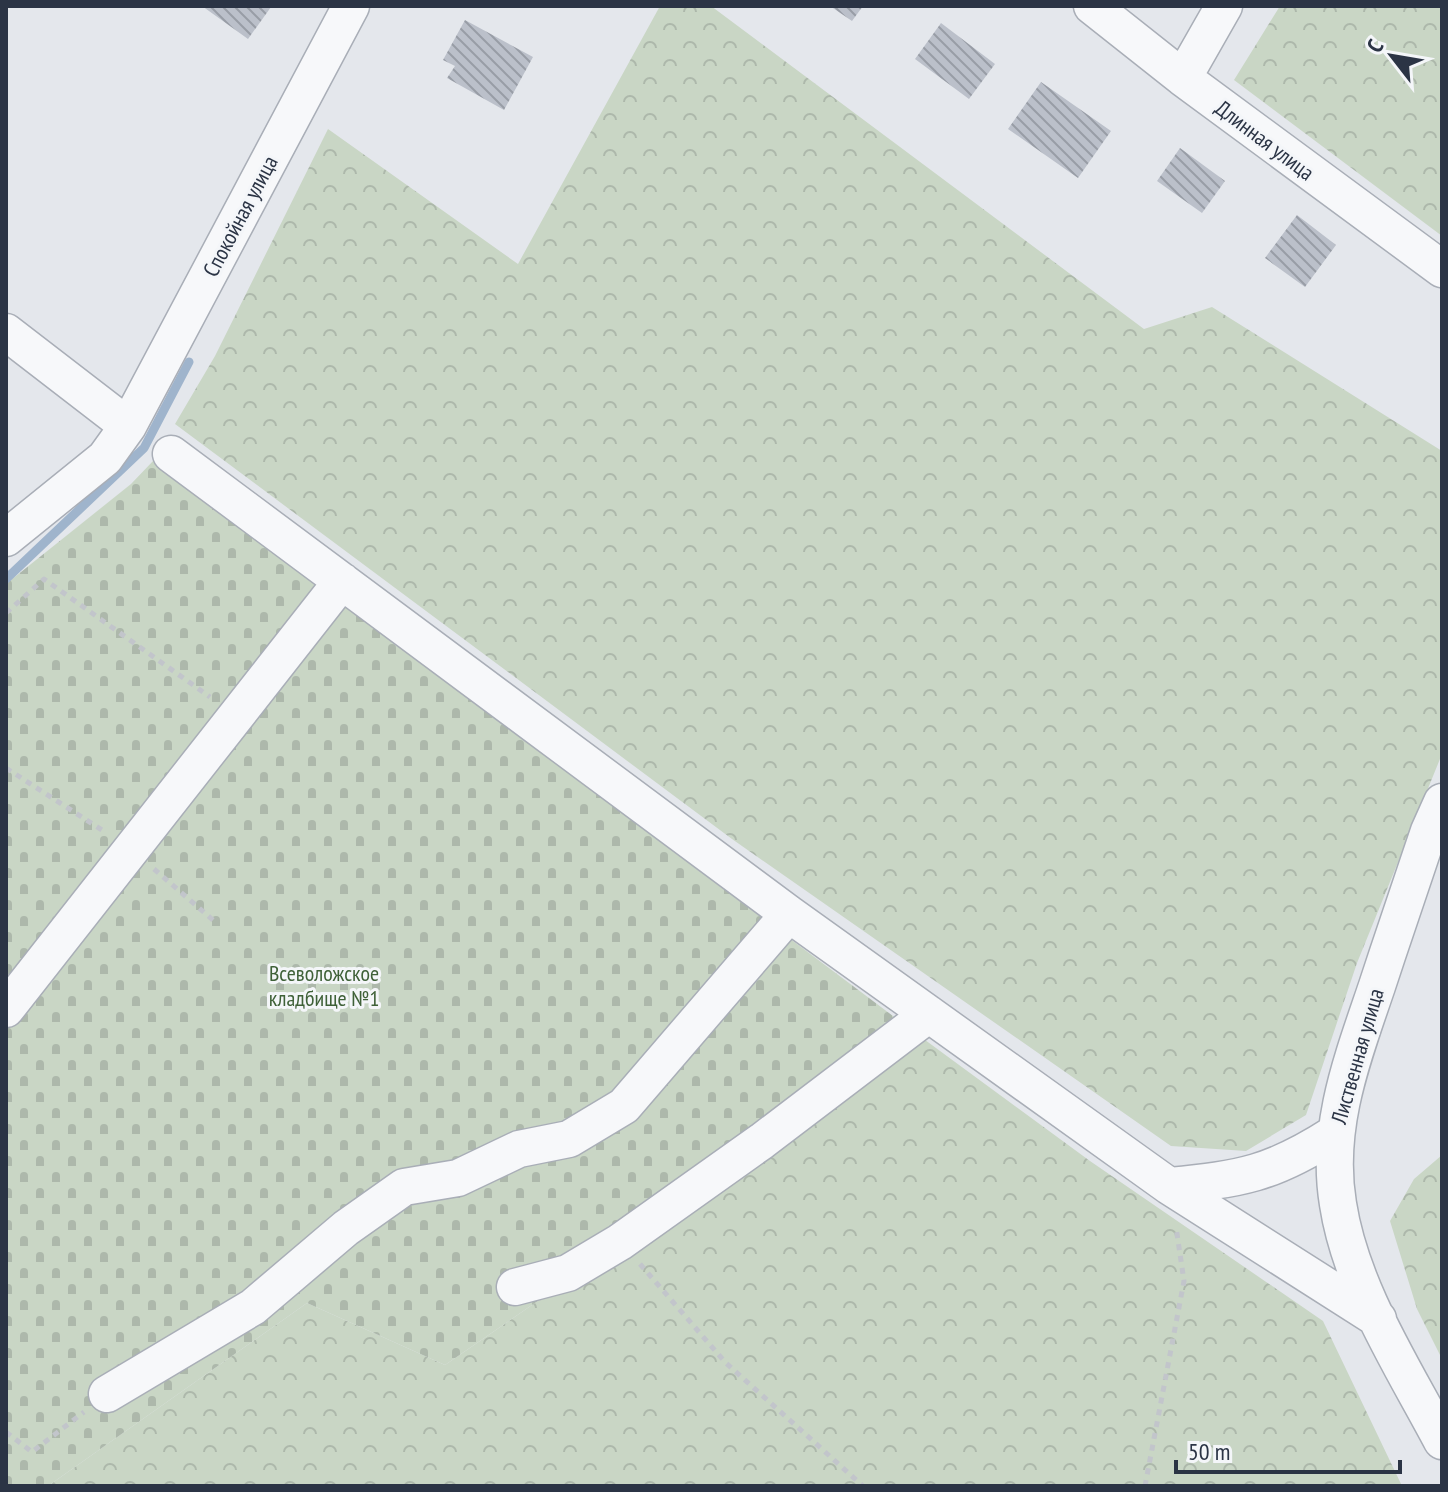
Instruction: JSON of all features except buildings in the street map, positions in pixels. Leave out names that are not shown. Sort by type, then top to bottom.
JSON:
[{"type":"street","name":"Длинная улица","points":[[1092,6],[1183,78],[1442,269]]},
{"type":"street","points":[[1183,78],[1224,6]]},
{"type":"street","name":"Спокойная улица","points":[[6,538],[105,458],[128,426],[346,8]]},
{"type":"street","points":[[6,332],[128,426]]},
{"type":"street","points":[[171,454],[789,914],[1169,1186],[1378,1319]]},
{"type":"street","points":[[6,1009],[342,581]]},
{"type":"street","name":"Лиственная улица","points":[[1442,802],[1429,831],[1346,1077],[1334,1134],[1338,1204],[1353,1259],[1378,1319],[1442,1441]]},
{"type":"street","points":[[107,1394],[253,1307],[346,1228],[404,1187],[458,1178],[519,1149],[569,1139],[624,1106],[789,914]]},
{"type":"street","points":[[515,1287],[568,1273],[620,1242],[762,1141],[929,1014]]},
{"type":"street","points":[[1169,1186],[1238,1180],[1295,1159],[1334,1134]]},
{"type":"path","points":[[6,613],[44,579],[237,716]]},
{"type":"path","points":[[6,768],[132,850],[214,921]]},
{"type":"path","points":[[1145,1486],[1184,1281],[1169,1186]]},
{"type":"path","points":[[620,1242],[725,1362],[863,1486]]},
{"type":"path","points":[[6,1432],[32,1452],[107,1394]]},
{"type":"green space","points":[[660,6],[711,6],[1144,329],[1212,307],[1442,451],[1442,754],[1357,963],[1306,1115],[1246,1151],[1171,1146],[732,839],[175,424],[215,356],[328,129],[518,264]]},
{"type":"green space","points":[[1280,6],[1442,6],[1442,236],[1234,80]]},
{"type":"green space","name":"Всеволожское кладбище №1","points":[[153,461],[921,1037],[445,1365],[307,1303],[48,1486],[6,1486],[6,584],[131,484]]},
{"type":"green space","points":[[921,1037],[1090,1161],[1323,1321],[1402,1486],[48,1486],[307,1303],[445,1365]]},
{"type":"green space","points":[[1442,1155],[1442,1359],[1417,1309],[1390,1221],[1414,1179]]},
{"type":"waterway","points":[[6,579],[144,448],[189,362]]}]
